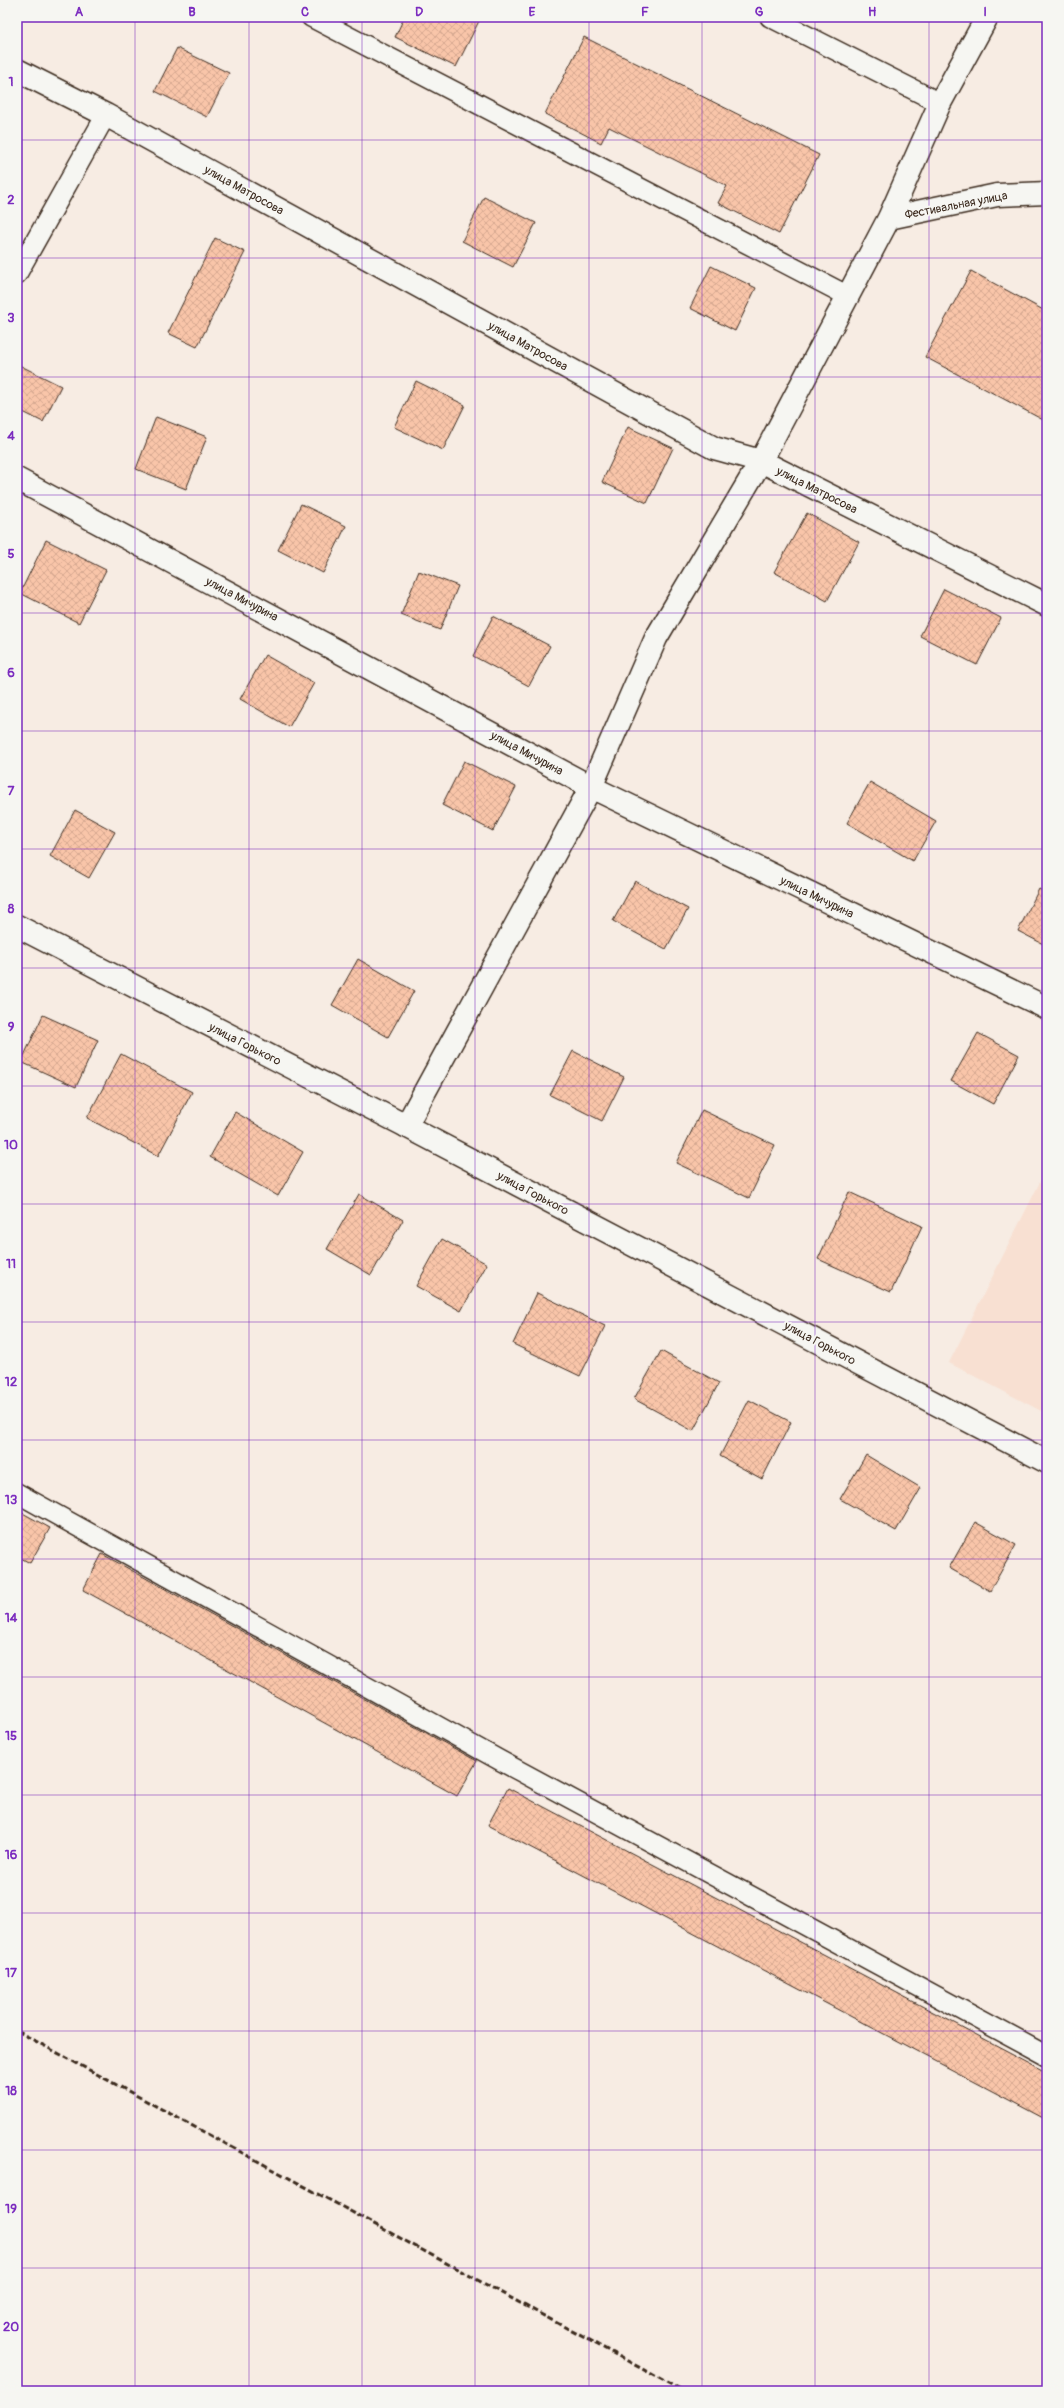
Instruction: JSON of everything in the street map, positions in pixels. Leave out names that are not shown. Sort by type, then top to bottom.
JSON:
[{"type":"street","points":[[406,1126],[591,787],[656,638],[761,461],[889,218],[940,103],[987,17]]},
{"type":"street","name":"улица Матросова","points":[[17,70],[106,115],[714,448],[761,461],[1047,605]]},
{"type":"street","name":"Фестивальная улица","points":[[889,218],[998,195],[1047,193]]},
{"type":"street","name":"улица Мичурина","points":[[17,479],[591,787],[1047,1008]]},
{"type":"street","name":"улица Горького","points":[[17,926],[406,1126],[1047,1462]]},
{"type":"lane","points":[[311,17],[848,296]]},
{"type":"lane","points":[[770,17],[940,103]]},
{"type":"lane","points":[[17,274],[106,115]]},
{"type":"lane","points":[[17,1493],[494,1757],[1047,2056]]},
{"type":"shaded area","points":[[1047,1168],[1047,1414],[949,1363]]},
{"type":"building","points":[[398,17],[481,17],[456,67],[395,37],[403,20]]},
{"type":"building","points":[[584,37],[819,155],[779,234],[718,203],[727,186],[609,127],[601,143],[545,114]]},
{"type":"building","points":[[177,48],[229,73],[207,117],[155,91]]},
{"type":"building","points":[[484,197],[536,223],[513,267],[462,241]]},
{"type":"building","points":[[215,238],[245,252],[197,347],[168,333]]},
{"type":"building","points":[[711,266],[756,288],[735,331],[690,308]]},
{"type":"building","points":[[971,271],[1047,312],[1047,422],[925,357]]},
{"type":"building","points":[[17,364],[61,386],[43,422],[17,409]]},
{"type":"building","points":[[416,381],[465,405],[443,450],[394,427]]},
{"type":"building","points":[[156,417],[207,437],[186,489],[136,469]]},
{"type":"building","points":[[628,427],[673,448],[647,503],[602,482]]},
{"type":"building","points":[[301,504],[346,526],[323,573],[278,550]]},
{"type":"building","points":[[807,513],[859,542],[827,601],[774,572]]},
{"type":"building","points":[[46,540],[106,570],[79,623],[20,593]]},
{"type":"building","points":[[419,571],[458,586],[440,630],[401,615]]},
{"type":"building","points":[[944,589],[1001,618],[977,665],[920,636]]},
{"type":"building","points":[[493,616],[550,646],[529,686],[473,656]]},
{"type":"building","points":[[265,655],[314,683],[289,727],[240,699]]},
{"type":"building","points":[[464,761],[516,787],[493,831],[442,805]]},
{"type":"building","points":[[870,782],[936,821],[913,861],[847,823]]},
{"type":"building","points":[[75,810],[115,832],[89,878],[50,856]]},
{"type":"building","points":[[635,881],[688,909],[666,949],[613,921]]},
{"type":"building","points":[[1039,889],[1047,893],[1047,946],[1018,931]]},
{"type":"building","points":[[358,959],[414,991],[388,1037],[332,1005]]},
{"type":"building","points":[[43,1015],[98,1040],[76,1087],[21,1062]]},
{"type":"building","points":[[978,1033],[1019,1055],[993,1104],[951,1081]]},
{"type":"building","points":[[573,1051],[624,1077],[602,1121],[550,1095]]},
{"type":"building","points":[[121,1054],[192,1092],[158,1156],[87,1118]]},
{"type":"building","points":[[702,1110],[775,1145],[749,1198],[676,1163]]},
{"type":"building","points":[[235,1112],[303,1152],[278,1196],[210,1157]]},
{"type":"building","points":[[849,1192],[922,1226],[891,1292],[818,1259]]},
{"type":"building","points":[[359,1194],[403,1220],[371,1275],[327,1249]]},
{"type":"building","points":[[442,1239],[487,1264],[461,1311],[416,1286]]},
{"type":"building","points":[[537,1293],[605,1326],[580,1376],[513,1344]]},
{"type":"building","points":[[661,1351],[719,1383],[693,1431],[634,1399]]},
{"type":"building","points":[[749,1400],[791,1422],[762,1479],[720,1456]]},
{"type":"building","points":[[866,1455],[921,1488],[896,1531],[840,1499]]},
{"type":"building","points":[[17,1510],[50,1528],[30,1563],[17,1556]]},
{"type":"building","points":[[975,1522],[1016,1545],[990,1591],[949,1568]]},
{"type":"building","points":[[102,1554],[477,1761],[457,1796],[83,1590]]},
{"type":"building","points":[[508,1788],[1047,2072],[1047,2120],[488,1825]]},
{"type":"railway","points":[[17,2031],[683,2391]]}]
